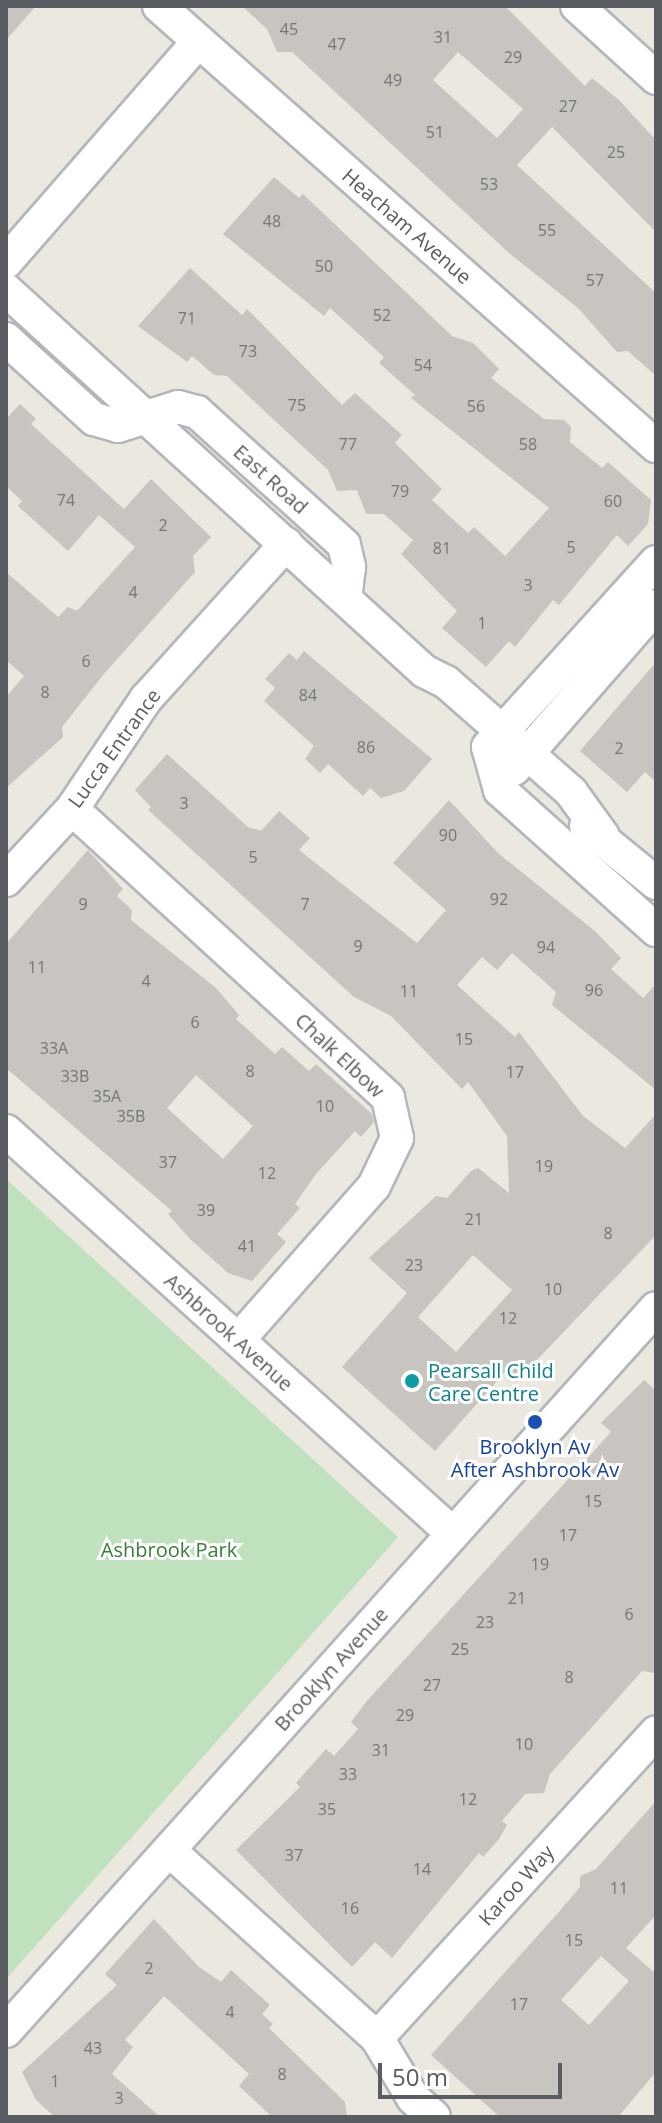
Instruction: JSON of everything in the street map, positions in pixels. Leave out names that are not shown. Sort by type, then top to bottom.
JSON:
[{"type":"street","name":"Heacham Avenue","points":[[159,6],[656,446]]},
{"type":"street","points":[[586,9],[656,78]]},
{"type":"street","points":[[6,262],[198,42]]},
{"type":"street","name":"East Road","points":[[6,290],[424,671],[446,682],[495,739],[520,762],[571,792],[603,836],[656,883]]},
{"type":"street","name":"East Road","points":[[6,339],[94,419],[118,426],[178,407],[197,412],[344,545],[349,567],[345,599]]},
{"type":"street","name":"Lucca Entrance","points":[[6,880],[72,809],[146,699],[286,544]]},
{"type":"street","points":[[656,562],[495,739],[500,790],[656,930]]},
{"type":"street","points":[[520,762],[656,606]]},
{"type":"street","name":"Chalk Elbow","points":[[72,809],[388,1098],[397,1138],[374,1186],[238,1340]]},
{"type":"street","name":"Ashbrook Avenue","points":[[6,1131],[452,1533]]},
{"type":"street","name":"Brooklyn Avenue","points":[[6,2031],[452,1533],[652,1319]]},
{"type":"street","name":"Karoo Way","points":[[377,2038],[656,1732]]},
{"type":"street","points":[[169,1850],[377,2038],[413,2098],[434,2117]]},
{"type":"green space","name":"Ashbrook Park","points":[[6,1179],[398,1537],[6,1979]]},
{"type":"building","points":[[6,6],[36,6],[6,40]]},
{"type":"building","points":[[242,6],[505,6],[585,86],[592,78],[619,100],[656,140],[656,232],[552,127],[517,165],[656,293],[656,376],[628,351],[617,352],[578,308],[509,253],[292,52],[277,52],[267,29]],"holes":[[[458,52],[523,109],[497,138],[433,80]]]},
{"type":"building","points":[[274,177],[299,198],[303,194],[452,336],[473,343],[499,369],[491,378],[544,419],[564,420],[571,427],[570,442],[602,468],[608,462],[651,500],[648,524],[628,546],[617,535],[559,605],[553,600],[515,647],[509,641],[486,667],[442,628],[457,611],[401,554],[413,540],[384,514],[366,514],[357,490],[337,491],[328,470],[227,376],[214,375],[192,356],[187,362],[138,326],[190,268],[242,315],[247,309],[342,405],[355,393],[402,435],[395,443],[442,489],[432,500],[468,533],[474,527],[505,556],[549,508],[411,398],[415,395],[379,363],[384,357],[330,308],[324,316],[223,234]]},
{"type":"building","points":[[20,404],[36,419],[31,424],[124,509],[151,479],[211,537],[193,556],[195,572],[103,675],[62,727],[63,737],[6,788],[6,697],[24,676],[6,660],[6,572],[58,617],[68,607],[77,611],[135,547],[99,515],[68,551],[18,506],[22,501],[6,486],[6,419]]},
{"type":"building","points":[[304,651],[432,759],[404,791],[381,798],[370,788],[363,796],[328,764],[320,773],[305,759],[314,746],[264,701],[275,688],[265,679],[289,653],[297,660]]},
{"type":"building","points":[[656,662],[656,782],[645,772],[627,792],[580,751]]},
{"type":"building","points":[[167,754],[248,827],[261,831],[279,811],[310,838],[299,850],[417,943],[446,910],[393,863],[449,800],[498,853],[596,932],[621,958],[611,969],[643,998],[656,984],[656,1090],[552,1005],[556,992],[512,953],[497,970],[482,957],[457,985],[515,1037],[519,1032],[583,1116],[625,1148],[656,1114],[656,1235],[516,1382],[505,1372],[435,1451],[342,1367],[407,1293],[369,1258],[436,1196],[447,1198],[471,1171],[478,1168],[509,1193],[507,1136],[468,1082],[462,1089],[391,1016],[354,997],[148,810],[151,807],[135,790]],"holes":[[[473,1255],[512,1290],[456,1352],[418,1317]]]},
{"type":"building","points":[[88,850],[123,889],[117,896],[132,910],[131,920],[216,988],[239,1015],[236,1019],[275,1054],[282,1047],[309,1071],[316,1064],[372,1114],[374,1122],[361,1137],[355,1131],[316,1174],[295,1204],[300,1208],[277,1234],[286,1242],[252,1281],[228,1273],[189,1238],[168,1214],[172,1211],[6,1068],[6,944]],"holes":[[[196,1075],[253,1126],[223,1159],[167,1108]]]},
{"type":"building","points":[[644,1380],[656,1391],[656,1673],[642,1671],[550,1774],[544,1793],[525,1794],[502,1821],[507,1825],[499,1839],[483,1857],[479,1853],[392,1958],[375,1942],[352,1967],[236,1850],[300,1787],[296,1783],[326,1749],[334,1756],[358,1729],[351,1722],[366,1702],[611,1432],[601,1423]]},
{"type":"building","points":[[656,1801],[656,1915],[626,1948],[656,1974],[656,2072],[618,2117],[500,2117],[431,2055],[580,1887],[580,1876],[596,1869]],"holes":[[[601,1956],[629,1981],[589,2025],[561,2000]]]},
{"type":"building","points":[[154,1919],[199,1967],[221,1982],[231,1970],[270,2005],[262,2014],[273,2024],[269,2028],[345,2102],[347,2117],[272,2117],[239,2086],[249,2074],[164,1996],[125,2040],[133,2047],[112,2074],[160,2117],[55,2117],[36,2100],[22,2072],[117,1985],[105,1974]]},
{"type":"place","name":"Pearsall Child Care Centre","points":[[412,1381]]},
{"type":"place","name":"Brooklyn Av After Ashbrook Av","points":[[535,1422]]}]
